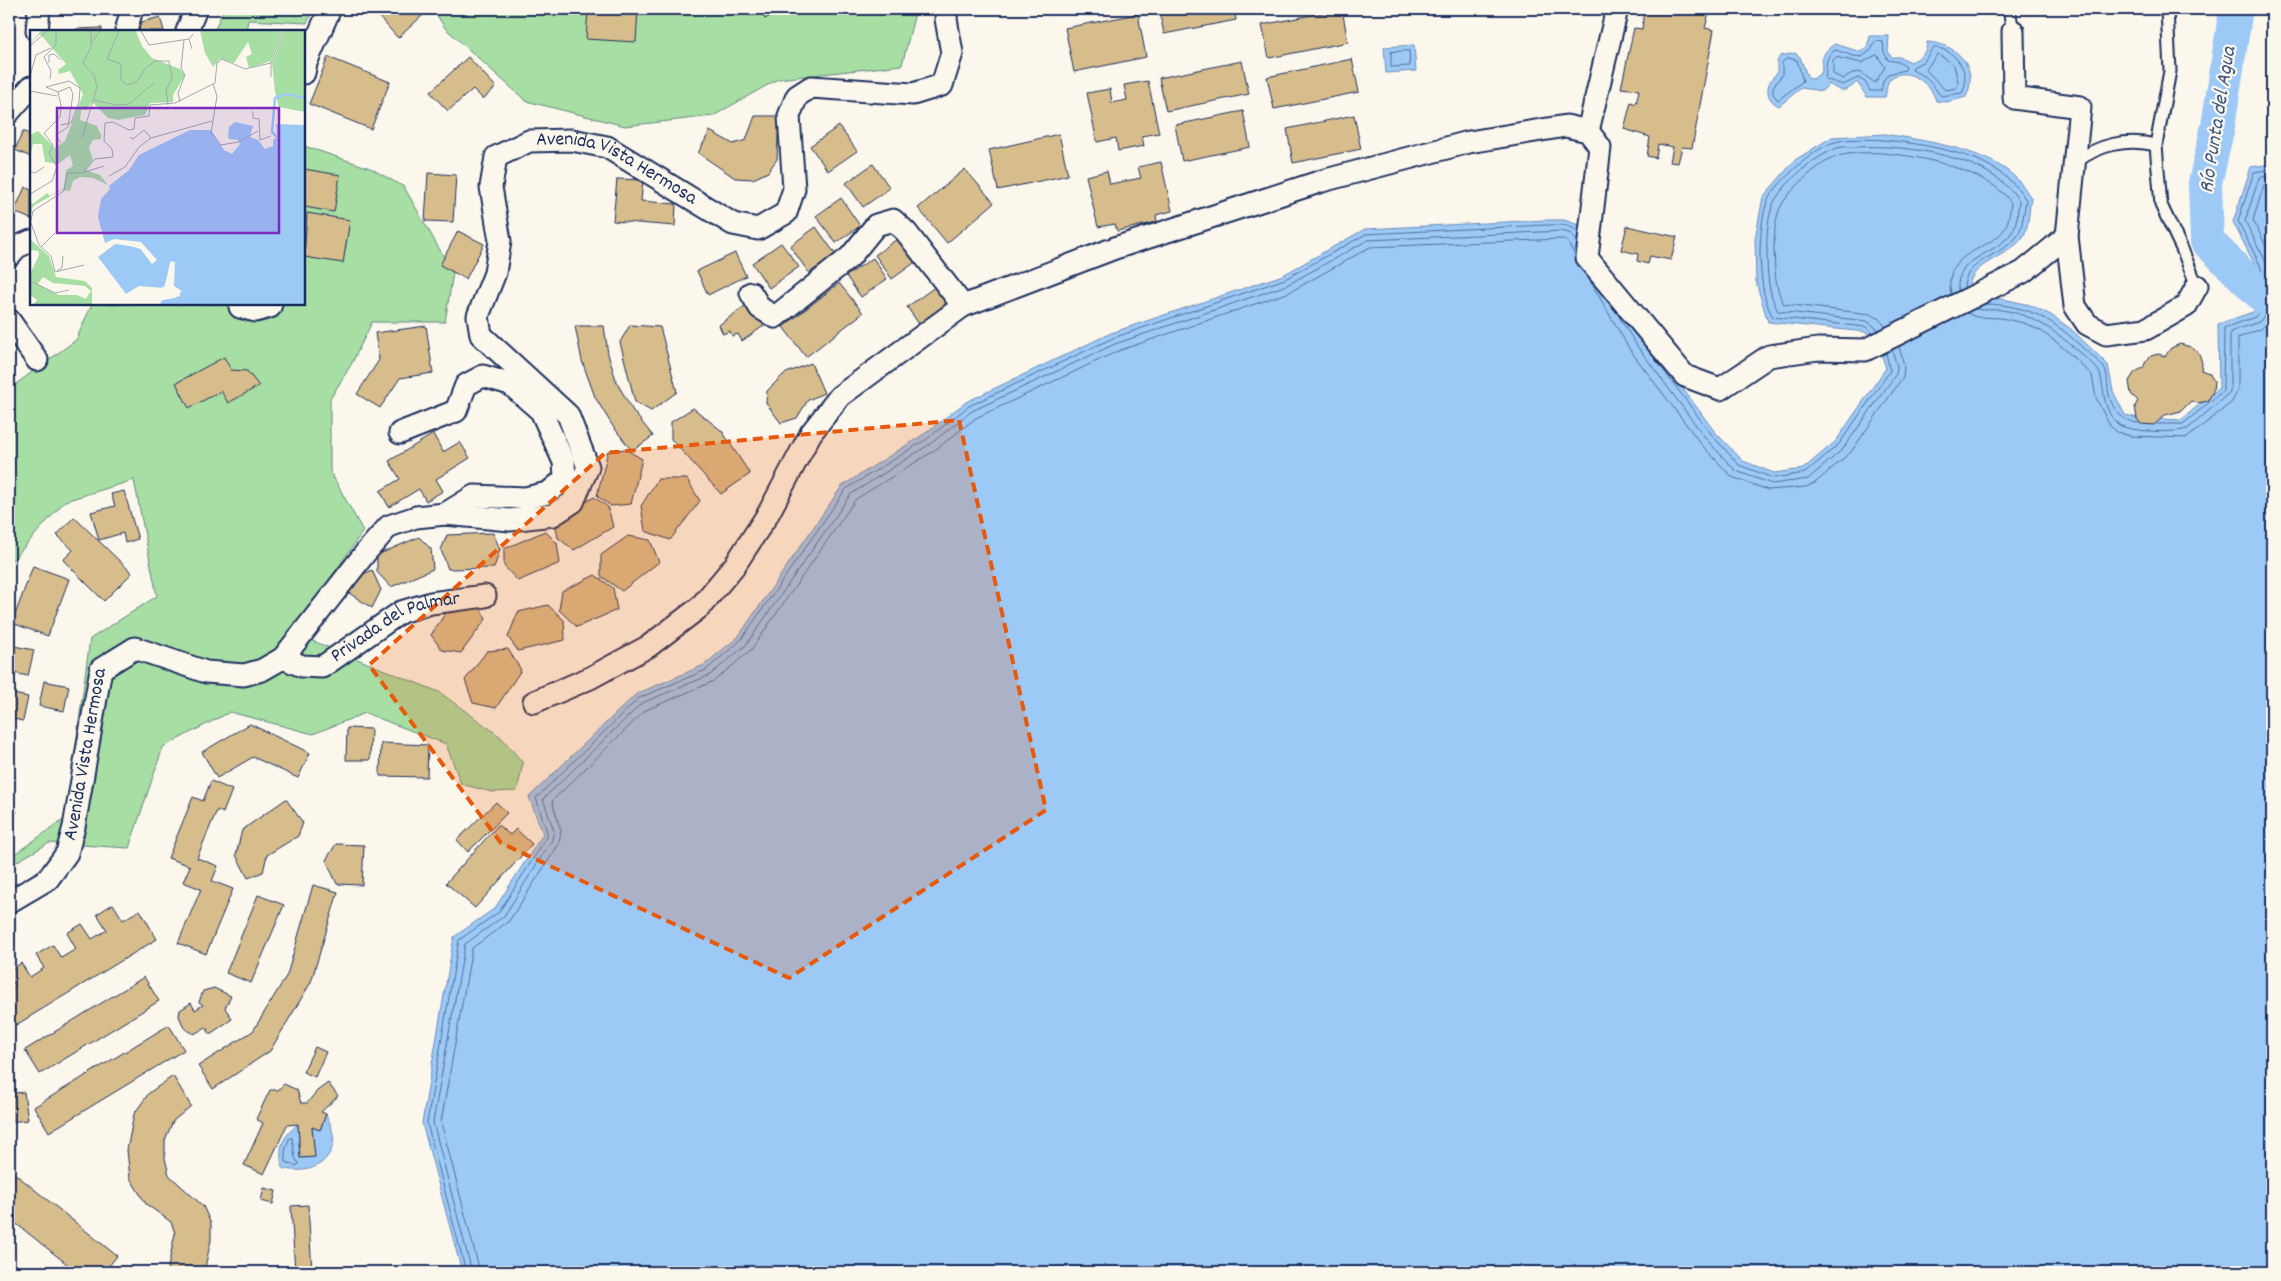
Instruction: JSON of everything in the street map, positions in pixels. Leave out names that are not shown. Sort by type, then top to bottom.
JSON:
[{"type":"street","points":[[37,30],[39,9]]},
{"type":"street","points":[[126,30],[132,9]]},
{"type":"street","points":[[187,30],[196,9]]},
{"type":"street","points":[[305,68],[330,9]]},
{"type":"street","name":"Avenida Vista Hermosa","points":[[9,902],[48,879],[67,853],[74,827],[102,669],[136,648],[206,672],[244,675],[262,670],[283,658],[366,552],[389,526],[416,516],[445,514],[510,520],[553,515],[573,502],[588,467],[568,415],[482,335],[478,316],[495,273],[500,241],[491,187],[496,157],[529,141],[572,140],[607,148],[733,224],[758,229],[786,213],[794,189],[789,116],[798,96],[811,87],[913,94],[942,85],[952,53],[946,19],[947,9]]},
{"type":"street","points":[[1588,130],[1616,9]]},
{"type":"street","points":[[2013,30],[2014,98],[2080,107],[2067,236],[2075,306],[2087,324],[2106,334],[2146,329],[2186,306],[2196,286]]},
{"type":"street","points":[[9,112],[30,89]]},
{"type":"street","points":[[534,702],[590,678],[649,646],[700,607],[736,566],[768,514],[812,432],[840,396],[964,306],[1116,248],[1322,181],[1469,142],[1566,126],[1588,130],[1600,147],[1587,258],[1685,376],[1720,389],[1769,356],[1818,349],[1865,350],[2023,272],[2067,236]]},
{"type":"street","points":[[751,293],[760,308],[775,317],[850,257],[876,225],[893,220],[906,232],[964,306]]},
{"type":"street","points":[[9,256],[17,247],[30,241]]},
{"type":"street","points":[[240,305],[240,307],[256,311],[270,307],[271,305]]},
{"type":"street","points":[[9,320],[37,360]]},
{"type":"street","points":[[400,433],[456,412],[466,384],[483,376],[510,384],[541,412],[564,462],[565,479],[548,493],[525,498],[474,496],[445,514]]},
{"type":"street","name":"Privada del Palmar","points":[[283,658],[302,666],[322,667],[401,612],[431,603],[485,596]]},
{"type":"lane","points":[[2008,9],[2013,30]]},
{"type":"lane","points":[[2167,9],[2170,71],[2156,145],[2161,205],[2196,286]]},
{"type":"lane","points":[[2074,164],[2097,149],[2126,142],[2142,142],[2156,145]]},
{"type":"highlighted area","points":[[959,420],[1046,810],[789,978],[501,843],[369,665],[605,453]]},
{"type":"green space","points":[[224,9],[314,9],[307,23],[248,20],[246,30],[214,30]]},
{"type":"green space","points":[[433,9],[916,9],[902,65],[778,79],[713,116],[625,126],[526,101],[445,28]]},
{"type":"green space","points":[[305,146],[370,168],[404,187],[453,273],[445,322],[372,322],[352,363],[330,399],[330,471],[363,531],[293,633],[439,692],[501,737],[523,763],[517,791],[492,792],[461,784],[446,744],[365,713],[313,734],[230,712],[163,747],[129,848],[49,843],[9,866],[9,858],[66,818],[90,639],[157,596],[134,480],[65,501],[9,564],[9,389],[76,340],[92,305],[305,305]]},
{"type":"water","points":[[1870,36],[1889,36],[1888,51],[1891,57],[1900,57],[1911,62],[1923,54],[1927,42],[1938,43],[1956,52],[1963,59],[1970,76],[1970,86],[1966,97],[1947,102],[1936,101],[1930,89],[1924,83],[1912,75],[1905,74],[1898,75],[1889,80],[1885,97],[1867,97],[1857,82],[1844,90],[1837,89],[1829,84],[1822,91],[1801,88],[1779,106],[1771,99],[1768,86],[1777,73],[1777,62],[1780,56],[1795,53],[1800,57],[1808,78],[1813,79],[1822,72],[1824,55],[1828,49],[1835,44],[1861,52],[1867,47]]},
{"type":"water","points":[[1414,45],[1416,71],[1386,73],[1384,47]]},
{"type":"water","points":[[1885,134],[1937,143],[1974,154],[2006,169],[2020,182],[2031,198],[2025,233],[2017,244],[1976,272],[1971,280],[1969,289],[1979,298],[2003,299],[2030,305],[2051,315],[2071,329],[2108,365],[2113,391],[2125,415],[2139,418],[2181,420],[2219,388],[2218,324],[2253,312],[2265,298],[2256,267],[2233,222],[2251,167],[2272,164],[2272,1272],[462,1272],[422,1123],[454,937],[495,908],[543,834],[529,797],[636,694],[704,665],[738,637],[842,486],[924,434],[966,402],[1111,333],[1283,275],[1365,229],[1546,220],[1564,220],[1579,225],[1646,339],[1715,432],[1743,461],[1774,473],[1803,469],[1836,441],[1886,368],[1879,348],[1866,332],[1768,322],[1756,282],[1755,239],[1763,197],[1795,160],[1832,137]]},
{"type":"water","points":[[326,1114],[332,1129],[333,1144],[325,1159],[313,1168],[305,1170],[282,1168],[282,1143],[298,1124],[300,1158],[314,1157],[312,1127],[320,1130]]},
{"type":"building","points":[[388,9],[417,9],[423,15],[398,38],[379,17]]},
{"type":"building","points":[[588,9],[638,9],[636,42],[586,39]]},
{"type":"building","points":[[759,9],[781,9],[765,19]]},
{"type":"building","points":[[1159,9],[1234,9],[1236,20],[1164,34]]},
{"type":"building","points":[[1342,9],[1348,42],[1269,58],[1262,25]]},
{"type":"building","points":[[1644,9],[1710,9],[1705,28],[1714,30],[1692,148],[1682,147],[1678,163],[1670,162],[1673,147],[1658,144],[1656,158],[1647,156],[1650,137],[1624,129],[1631,102],[1636,104],[1639,90],[1621,88],[1634,28],[1642,29]]},
{"type":"building","points":[[1138,14],[1146,57],[1074,72],[1065,28]]},
{"type":"building","points":[[160,17],[164,30],[140,30],[138,23]]},
{"type":"building","points":[[102,28],[102,30],[76,30]]},
{"type":"building","points":[[328,57],[390,82],[371,129],[309,104]]},
{"type":"building","points":[[468,57],[496,87],[483,99],[473,89],[448,111],[430,92]]},
{"type":"building","points":[[1352,59],[1359,92],[1274,109],[1267,77]]},
{"type":"building","points":[[1242,61],[1249,94],[1166,111],[1159,78]]},
{"type":"building","points":[[1148,81],[1159,133],[1142,136],[1144,146],[1118,151],[1116,138],[1097,142],[1087,93],[1110,89],[1112,103],[1127,100],[1124,85]]},
{"type":"building","points":[[1243,111],[1250,147],[1182,161],[1175,125]]},
{"type":"building","points":[[1354,115],[1361,149],[1293,163],[1287,129]]},
{"type":"building","points":[[755,116],[779,116],[777,159],[768,172],[753,179],[735,178],[698,153],[710,131],[733,144],[746,140]]},
{"type":"building","points":[[839,126],[857,151],[828,171],[810,146]]},
{"type":"building","points":[[23,131],[30,134],[30,157],[15,150]]},
{"type":"building","points":[[1059,134],[1068,175],[998,190],[989,150]]},
{"type":"building","points":[[1161,162],[1172,211],[1156,215],[1157,222],[1117,231],[1115,224],[1098,227],[1086,176],[1107,171],[1110,184],[1141,178],[1138,167]]},
{"type":"building","points":[[873,164],[890,188],[863,207],[846,183]]},
{"type":"building","points":[[305,169],[340,175],[334,212],[305,207]]},
{"type":"building","points":[[965,169],[994,203],[947,243],[918,208]]},
{"type":"building","points":[[428,173],[456,175],[453,222],[425,221]]},
{"type":"building","points":[[617,179],[643,180],[641,201],[676,204],[675,226],[613,221]]},
{"type":"building","points":[[25,187],[30,190],[30,219],[14,212]]},
{"type":"building","points":[[841,198],[860,226],[836,243],[816,216]]},
{"type":"building","points":[[307,213],[350,220],[343,263],[305,257]]},
{"type":"building","points":[[1627,226],[1677,237],[1671,260],[1650,256],[1648,264],[1637,261],[1638,254],[1621,250]]},
{"type":"building","points":[[816,227],[836,255],[809,273],[790,246]]},
{"type":"building","points":[[458,231],[484,244],[466,279],[440,265]]},
{"type":"building","points":[[904,234],[921,258],[892,279],[875,255]]},
{"type":"building","points":[[781,243],[799,267],[769,288],[752,263]]},
{"type":"building","points":[[735,253],[746,276],[708,295],[697,271]]},
{"type":"building","points":[[873,258],[887,279],[861,297],[846,276]]},
{"type":"building","points":[[839,283],[863,313],[806,357],[783,327]]},
{"type":"building","points":[[939,284],[956,307],[924,331],[907,307]]},
{"type":"building","points":[[749,303],[765,325],[742,341],[738,334],[732,336],[730,331],[723,334],[719,325]]},
{"type":"building","points":[[630,325],[660,327],[677,392],[651,411],[635,402],[620,342]]},
{"type":"building","points":[[426,326],[433,373],[400,378],[380,408],[357,394],[379,360],[375,333]]},
{"type":"building","points":[[575,326],[604,326],[608,354],[617,383],[633,411],[653,436],[632,451],[612,425],[595,397],[582,361]]},
{"type":"building","points":[[2180,344],[2191,347],[2199,353],[2202,363],[2201,370],[2209,373],[2214,381],[2213,391],[2208,401],[2198,403],[2191,401],[2181,411],[2165,415],[2154,425],[2141,424],[2137,419],[2135,406],[2138,401],[2131,394],[2129,381],[2135,372],[2143,368],[2151,356],[2158,354],[2165,356],[2171,348]]},
{"type":"building","points":[[224,357],[231,370],[247,371],[259,386],[228,403],[221,391],[189,408],[176,383]]},
{"type":"building","points":[[811,363],[824,393],[808,400],[797,418],[781,423],[766,403],[767,391],[784,374]]},
{"type":"building","points":[[693,408],[722,431],[750,474],[721,494],[671,439],[671,422]]},
{"type":"building","points":[[433,434],[443,452],[460,442],[470,458],[436,479],[443,491],[426,501],[419,489],[389,507],[380,491],[400,479],[389,461]]},
{"type":"building","points":[[625,449],[642,459],[631,504],[611,506],[597,496],[608,451]]},
{"type":"building","points":[[658,479],[687,479],[700,501],[670,540],[645,531],[641,506]]},
{"type":"building","points":[[124,491],[138,539],[125,543],[123,533],[99,540],[91,512],[115,506],[111,494]]},
{"type":"building","points":[[594,497],[608,507],[613,527],[574,550],[558,538],[555,521]]},
{"type":"building","points":[[74,517],[132,573],[104,601],[63,560],[73,550],[57,535]]},
{"type":"building","points":[[545,531],[557,543],[560,563],[518,581],[504,566],[504,549]]},
{"type":"building","points":[[493,533],[500,549],[494,568],[448,569],[441,550],[447,535]]},
{"type":"building","points":[[628,536],[650,540],[659,562],[622,591],[601,576],[601,555]]},
{"type":"building","points":[[419,537],[431,549],[433,569],[391,587],[377,572],[377,555]]},
{"type":"building","points":[[33,566],[69,579],[48,636],[12,623]]},
{"type":"building","points":[[372,570],[381,590],[372,608],[349,593],[361,575]]},
{"type":"building","points":[[595,575],[613,588],[617,610],[577,627],[559,610],[562,591]]},
{"type":"building","points":[[477,602],[486,619],[461,653],[442,650],[431,635],[452,603]]},
{"type":"building","points":[[548,605],[564,620],[565,640],[518,651],[508,637],[518,612]]},
{"type":"building","points":[[9,645],[34,650],[28,676],[9,672]]},
{"type":"building","points":[[508,649],[521,670],[496,708],[473,703],[465,680],[487,651]]},
{"type":"building","points":[[44,681],[69,686],[64,711],[39,706]]},
{"type":"building","points":[[9,693],[28,697],[23,721],[9,718]]},
{"type":"building","points":[[250,724],[310,753],[298,778],[253,757],[217,778],[202,752]]},
{"type":"building","points":[[347,728],[371,729],[370,760],[346,760]]},
{"type":"building","points":[[381,743],[428,745],[427,777],[380,776]]},
{"type":"building","points":[[211,781],[232,790],[223,813],[217,810],[197,858],[218,866],[212,881],[233,889],[206,954],[178,943],[201,889],[183,882],[190,866],[168,858],[193,797],[203,801]]},
{"type":"building","points":[[286,799],[303,823],[298,836],[267,855],[263,872],[248,878],[236,855],[242,830]]},
{"type":"building","points":[[9,801],[17,812],[9,818]]},
{"type":"building","points":[[496,802],[507,813],[468,852],[457,840]]},
{"type":"building","points":[[498,825],[510,835],[516,829],[532,844],[475,908],[446,883]]},
{"type":"building","points":[[336,844],[364,845],[362,885],[337,884],[326,860]]},
{"type":"building","points":[[313,885],[338,892],[311,982],[270,1051],[213,1089],[198,1066],[253,1031],[287,975]]},
{"type":"building","points":[[258,895],[284,905],[251,983],[226,973]]},
{"type":"building","points":[[113,904],[123,920],[140,910],[157,939],[16,1025],[9,1013],[9,990],[15,986],[9,971],[21,963],[30,977],[44,968],[36,955],[53,945],[61,958],[76,949],[67,933],[82,924],[92,939],[107,930],[97,914]]},
{"type":"building","points":[[144,977],[159,1001],[40,1074],[25,1050]]},
{"type":"building","points":[[214,988],[231,996],[225,1008],[232,1019],[210,1034],[206,1027],[194,1034],[184,1028],[179,1016],[180,1010],[191,1003],[195,1010],[203,1005],[199,1002],[203,991]]},
{"type":"building","points":[[169,1025],[184,1050],[49,1132],[34,1107]]},
{"type":"building","points":[[315,1047],[326,1052],[315,1077],[303,1072]]},
{"type":"building","points":[[173,1076],[191,1106],[173,1121],[165,1140],[165,1158],[169,1175],[203,1206],[211,1224],[211,1240],[204,1272],[167,1272],[175,1233],[171,1222],[146,1204],[130,1178],[127,1150],[134,1114],[149,1093]]},
{"type":"building","points":[[328,1083],[338,1096],[321,1112],[326,1114],[320,1130],[312,1127],[315,1157],[300,1158],[298,1124],[287,1125],[264,1174],[244,1165],[263,1123],[256,1119],[270,1090],[278,1090],[284,1084],[297,1090],[301,1103],[307,1103],[317,1091]]},
{"type":"building","points":[[24,1092],[28,1120],[9,1122],[9,1094]]},
{"type":"building","points":[[9,1169],[117,1256],[104,1272],[77,1272],[9,1218]]},
{"type":"building","points":[[264,1188],[276,1191],[273,1204],[261,1201]]},
{"type":"building","points":[[308,1205],[312,1272],[295,1272],[291,1206]]},
{"type":"waterway","name":"Río Punta del Agua","points":[[2236,9],[2218,126],[2205,183],[2207,241],[2265,298]]}]
